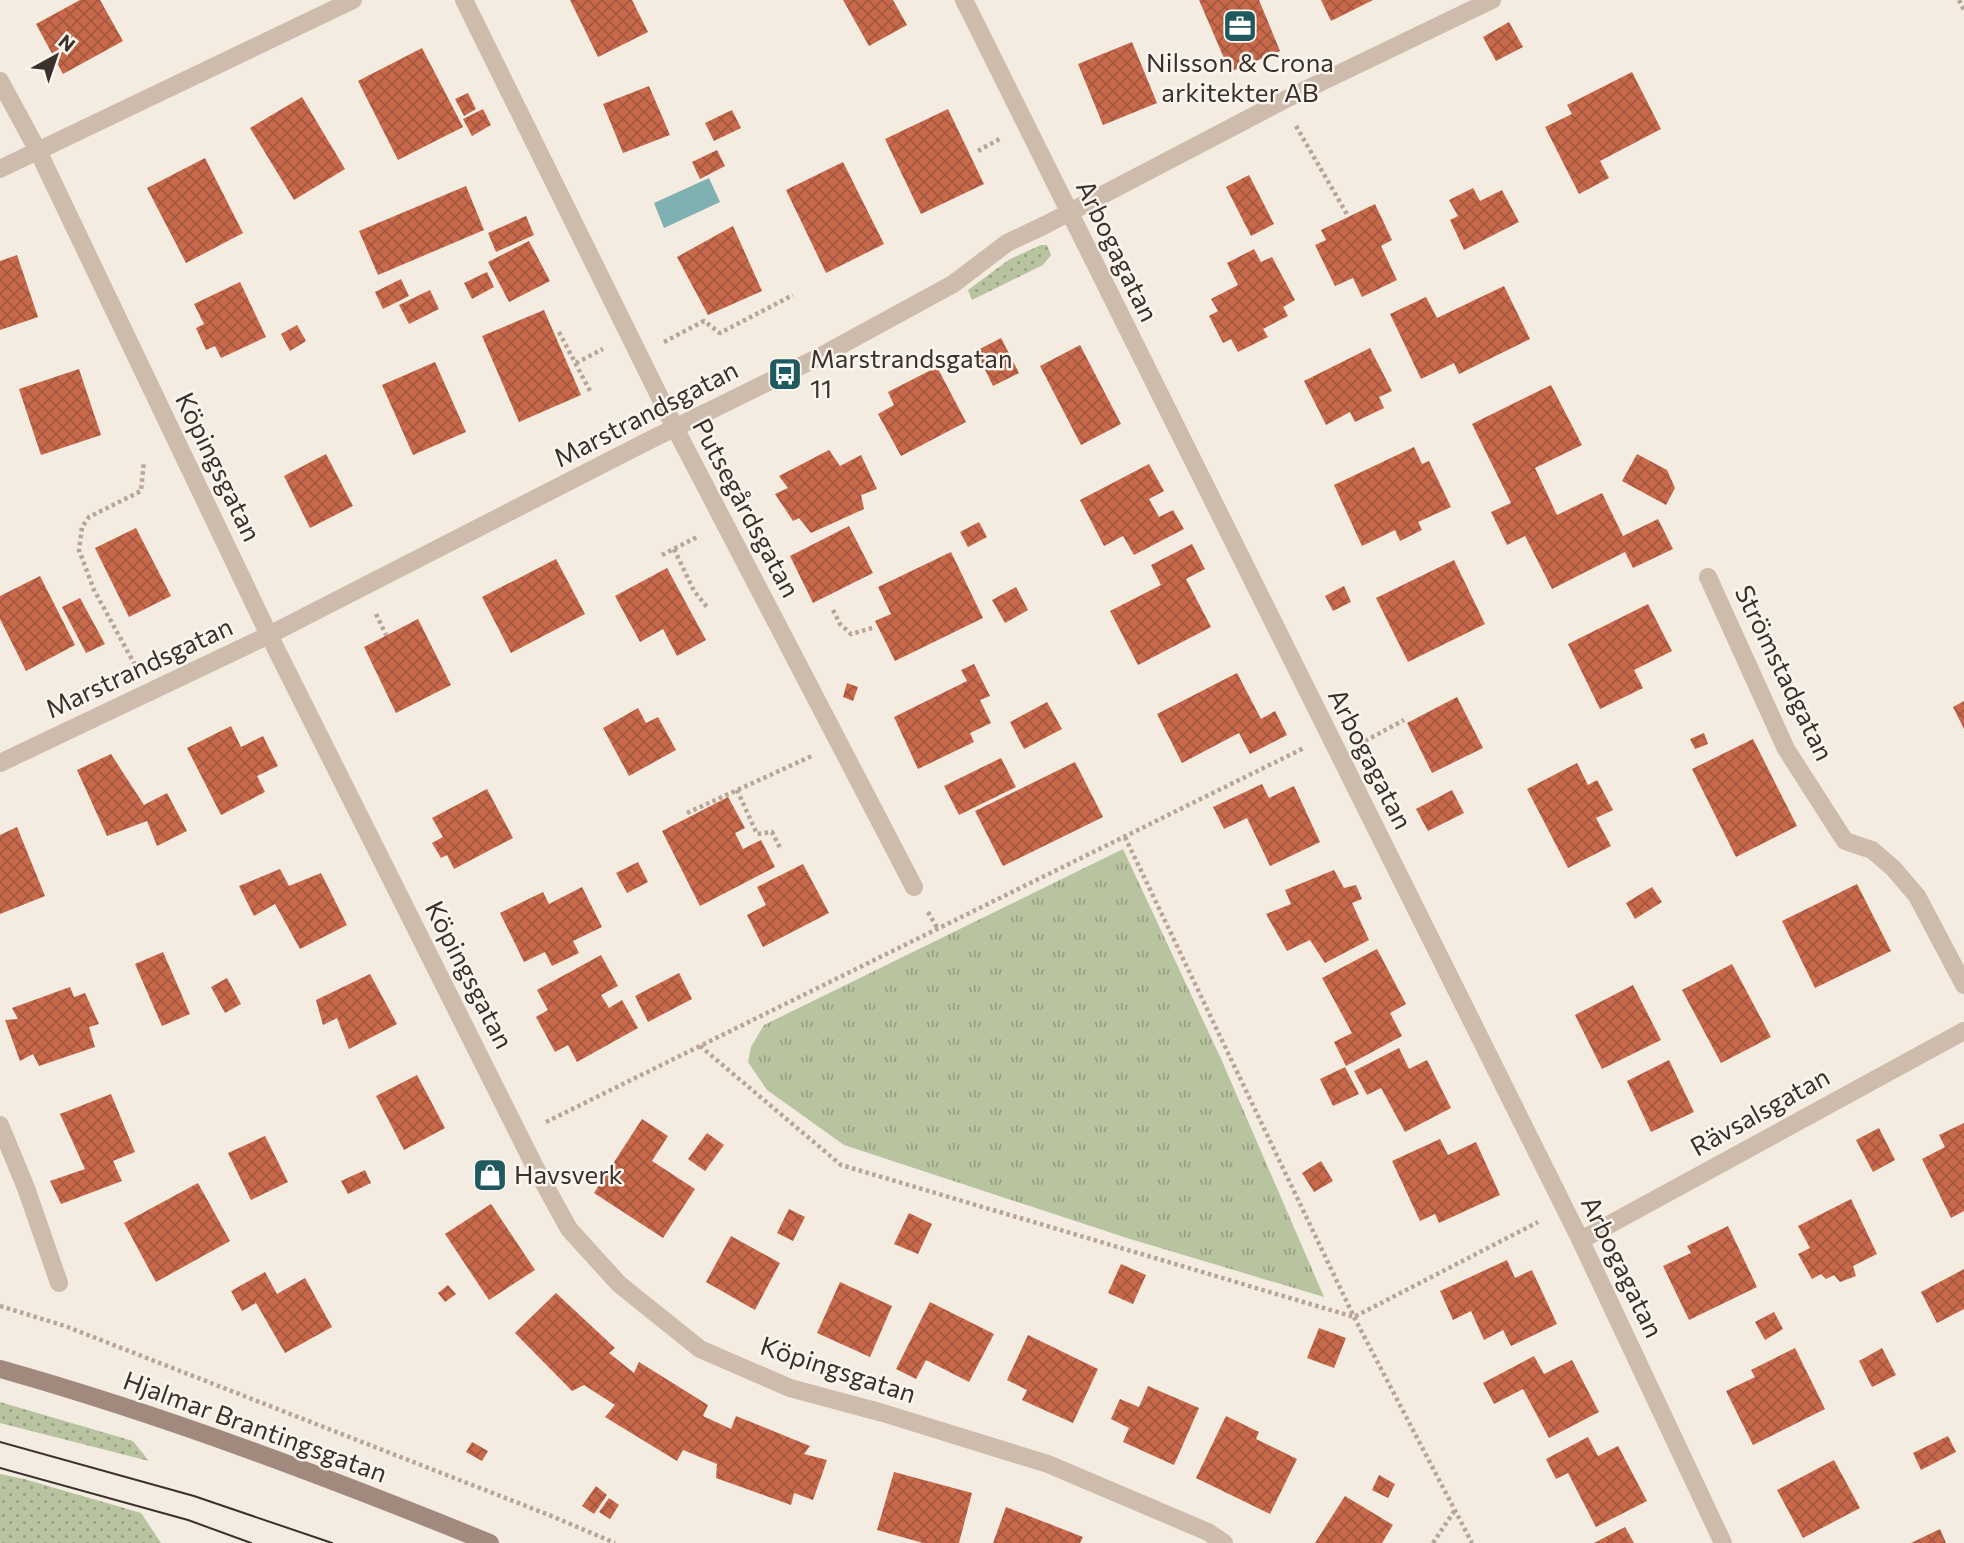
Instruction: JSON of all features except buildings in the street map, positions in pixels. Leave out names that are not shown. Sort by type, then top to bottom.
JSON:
[{"type":"main road","name":"Hjalmar Brantingsgatan","points":[[0,1369],[122,1406],[321,1475],[490,1543]]},
{"type":"street","points":[[0,169],[353,0]]},
{"type":"street","name":"Putsegårdsgatan","points":[[464,0],[675,428],[914,887]]},
{"type":"street","name":"Arbogagatan","points":[[964,0],[1581,1240],[1723,1543]]},
{"type":"street","name":"Marstrandsgatan","points":[[0,763],[269,635],[821,356],[953,284],[1007,243],[1282,101],[1492,0]]},
{"type":"street","name":"Köpingsgatan","points":[[0,81],[38,151],[269,635],[569,1228],[619,1284],[701,1349],[790,1388],[883,1413],[1048,1464],[1208,1532],[1224,1543]]},
{"type":"street","name":"Strömstadgatan","points":[[1708,577],[1786,749],[1845,841],[1872,850],[1893,868],[1917,896],[1964,985]]},
{"type":"street","name":"Rävsalsgatan","points":[[1581,1240],[1964,1031]]},
{"type":"street","points":[[0,1125],[60,1283]]},
{"type":"path","points":[[1959,0],[1964,10]]},
{"type":"path","points":[[1282,101],[1348,216]]},
{"type":"path","points":[[639,355],[704,321],[720,332],[793,295]]},
{"type":"path","points":[[559,332],[590,391]]},
{"type":"path","points":[[576,363],[607,347]]},
{"type":"path","points":[[144,461],[141,491],[89,517],[82,527],[79,550],[94,590],[149,692]]},
{"type":"path","points":[[662,555],[707,532]]},
{"type":"path","points":[[674,549],[694,591],[707,607]]},
{"type":"path","points":[[833,610],[840,624],[851,634],[872,628]]},
{"type":"path","points":[[1339,755],[1404,720]]},
{"type":"path","points":[[520,1135],[1329,736]]},
{"type":"path","points":[[687,813],[839,743]]},
{"type":"path","points":[[737,790],[757,834],[772,832],[780,848]]},
{"type":"path","points":[[1125,837],[1353,1317],[1472,1543]]},
{"type":"path","points":[[700,1046],[841,1165],[1353,1317],[1565,1209]]},
{"type":"path","points":[[0,1306],[65,1326],[550,1515],[615,1543]]},
{"type":"path","points":[[1433,1543],[1455,1510]]},
{"type":"green space","points":[[1041,245],[1047,245],[1051,255],[1043,265],[972,300],[968,290],[1010,259]]},
{"type":"green space","points":[[1123,849],[1222,1061],[1324,1297],[1127,1238],[844,1145],[767,1090],[748,1062],[751,1047],[764,1025]]},
{"type":"green space","points":[[0,1402],[133,1441],[149,1461],[0,1423]]},
{"type":"green space","points":[[0,1474],[141,1513],[161,1543],[0,1543]]},
{"type":"water","points":[[709,178],[720,202],[664,228],[654,203]]},
{"type":"tram line","points":[[0,1442],[194,1496],[332,1543]]},
{"type":"tram line","points":[[0,1468],[188,1520],[251,1543]]},
{"type":"place","name":"Nilsson & Crona arkitekter AB","points":[[1240,26]]},
{"type":"place","name":"Marstrandsgatan 11","points":[[785,374]]},
{"type":"place","name":"Havsverk","points":[[490,1175]]}]
